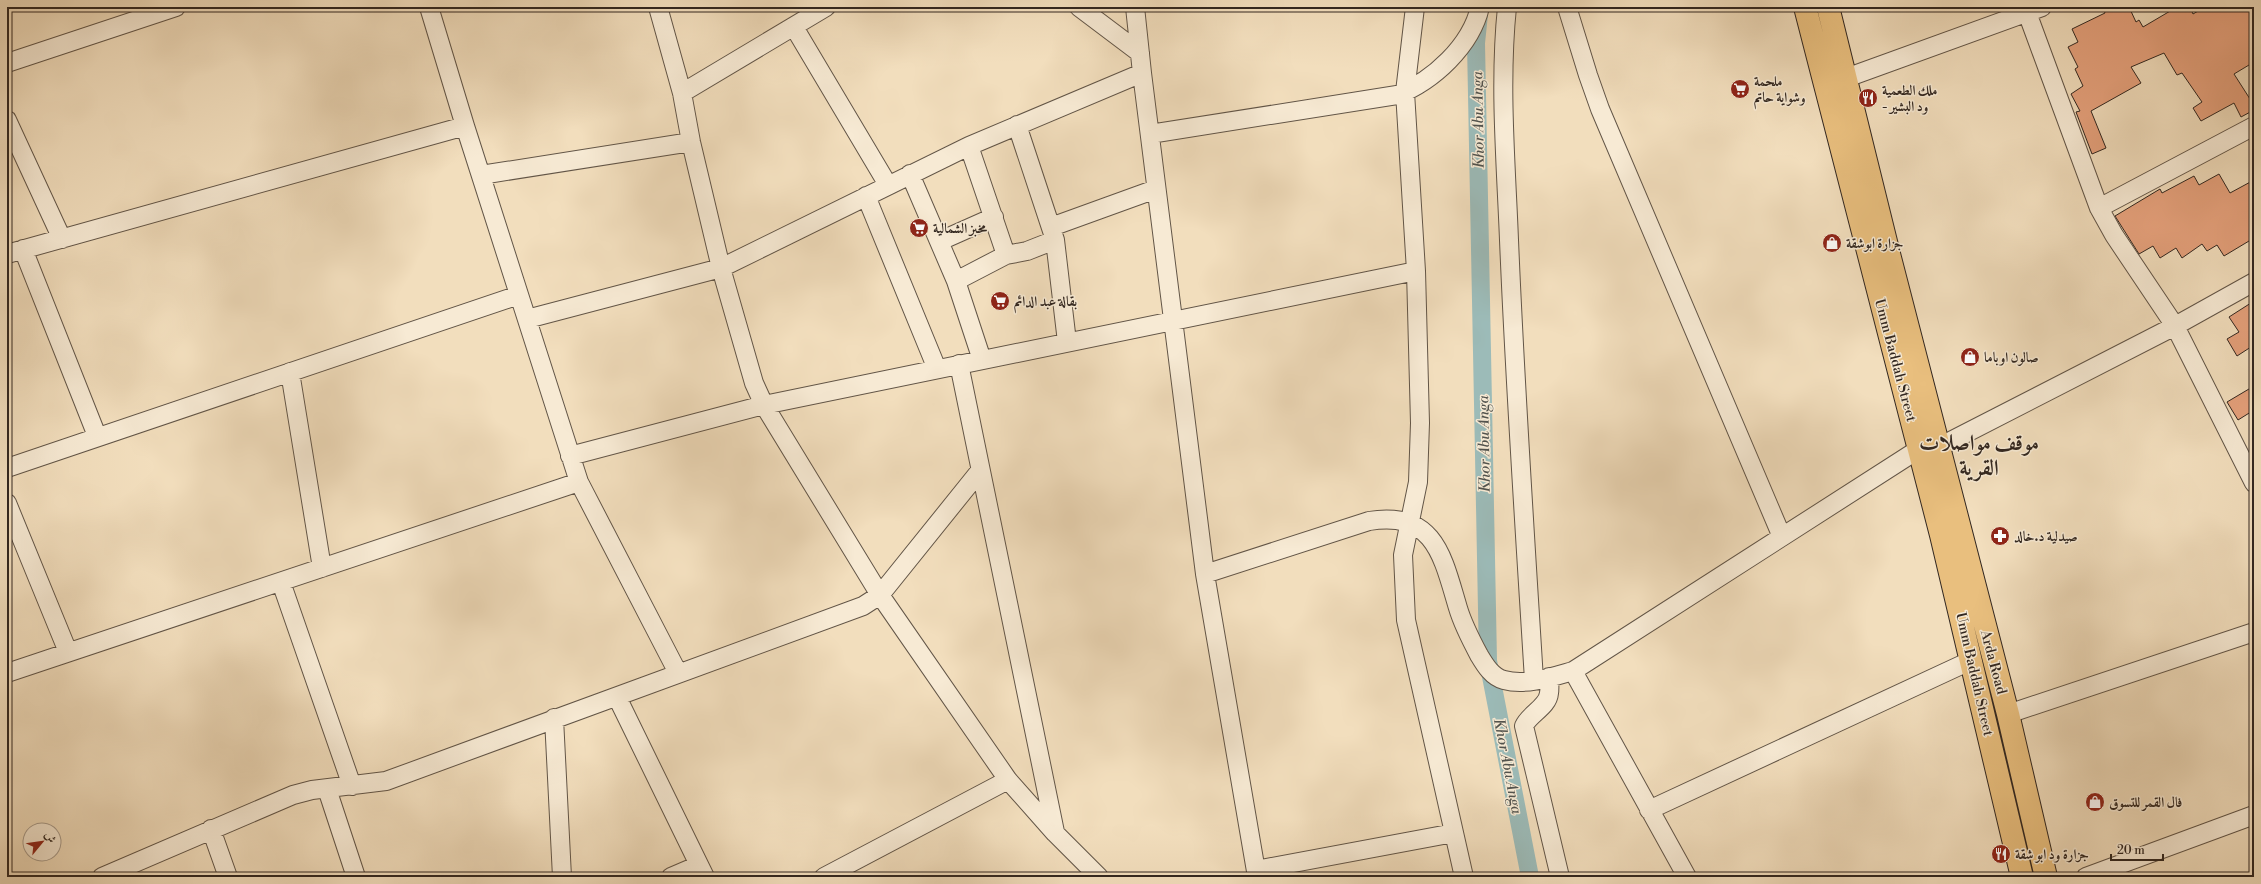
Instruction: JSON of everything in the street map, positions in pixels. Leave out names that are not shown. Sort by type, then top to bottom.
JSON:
[{"type":"main road","name":"Umm Baddah Street","points":[[1806,7],[1929,448]]},
{"type":"main road","name":"Umm Baddah Street","points":[[1828,7],[1888,254],[1929,448]]},
{"type":"main road","name":"Arda Road","points":[[1929,448],[1951,532],[2008,714],[2046,877]]},
{"type":"main road","name":"Umm Baddah Street","points":[[1951,532],[1972,660],[2022,877]]},
{"type":"street","points":[[7,63],[176,7]]},
{"type":"street","points":[[429,7],[465,126],[579,482],[678,673]]},
{"type":"street","points":[[658,7],[682,93],[691,142],[721,268],[754,383],[764,405],[880,595],[1008,780],[1055,833],[1099,877]]},
{"type":"street","points":[[682,93],[826,7]]},
{"type":"street","points":[[1079,7],[1140,53]]},
{"type":"street","points":[[1135,7],[1156,189],[1205,574],[1256,873],[1454,833]]},
{"type":"street","points":[[1414,7],[1405,92],[1416,271],[1420,378],[1419,457],[1418,482],[1403,555],[1406,620],[1464,877]]},
{"type":"street","points":[[1150,134],[1389,97],[1405,92],[1430,76],[1463,44],[1472,32],[1480,7]]},
{"type":"street","points":[[1507,7],[1503,71],[1512,308],[1541,679],[1549,694],[1546,701],[1526,721],[1524,726],[1560,877]]},
{"type":"street","points":[[1567,7],[1588,76],[1600,109],[1782,537]]},
{"type":"street","points":[[1846,78],[2031,9],[2099,208],[2114,235],[2175,326],[2254,483]]},
{"type":"street","points":[[794,27],[888,185]]},
{"type":"street","points":[[527,319],[721,268],[969,146],[1142,73]]},
{"type":"street","points":[[7,120],[62,239]]},
{"type":"street","points":[[1017,125],[1053,233],[1067,342]]},
{"type":"street","points":[[97,436],[15,251],[465,126]]},
{"type":"street","points":[[2099,208],[2254,126]]},
{"type":"street","points":[[481,175],[691,142]]},
{"type":"street","points":[[969,146],[1006,255]]},
{"type":"street","points":[[910,174],[956,281],[982,360]]},
{"type":"street","points":[[956,281],[1006,255],[1027,251],[1053,233],[1156,189]]},
{"type":"street","points":[[866,196],[937,369]]},
{"type":"street","points":[[940,241],[994,217]]},
{"type":"street","points":[[570,456],[764,405],[1416,271]]},
{"type":"street","points":[[1205,574],[1369,521],[1385,518],[1409,522],[1422,529],[1438,546],[1450,578],[1467,634],[1484,664],[1495,677],[1504,680],[1524,682],[1541,679],[1573,670],[1782,537],[1929,448],[2175,326],[2254,282]]},
{"type":"street","points":[[7,468],[97,436],[520,295]]},
{"type":"street","points":[[959,364],[979,472],[1055,833]]},
{"type":"street","points":[[290,372],[322,568]]},
{"type":"street","points":[[111,875],[211,829],[293,795],[312,790],[386,781],[554,718],[616,697],[863,606],[880,595],[979,472]]},
{"type":"street","points":[[7,673],[579,482]]},
{"type":"street","points":[[7,503],[68,652]]},
{"type":"street","points":[[281,582],[352,786]]},
{"type":"street","points":[[2008,714],[2254,632]]},
{"type":"street","points":[[1649,810],[1972,660]]},
{"type":"street","points":[[1573,670],[1687,877]]},
{"type":"street","points":[[616,697],[702,871],[671,877]]},
{"type":"street","points":[[554,718],[562,877]]},
{"type":"street","points":[[830,876],[1008,780]]},
{"type":"street","points":[[327,789],[356,877]]},
{"type":"street","points":[[2086,877],[2254,815]]},
{"type":"street","points":[[211,829],[228,877]]},
{"type":"building","points":[[2103,7],[2129,7],[2136,22],[2139,20],[2143,27],[2177,7],[2190,7],[2193,14],[2205,7],[2254,7],[2254,62],[2234,74],[2250,99],[2254,110],[2241,117],[2234,103],[2201,121],[2193,108],[2202,102],[2182,73],[2177,75],[2164,53],[2131,67],[2141,83],[2091,111],[2106,148],[2092,154],[2076,112],[2080,111],[2071,94],[2083,86],[2075,69],[2078,67],[2068,47],[2078,42],[2072,29],[2105,13]]},
{"type":"building","points":[[2219,174],[2230,193],[2254,180],[2254,238],[2224,256],[2217,245],[2207,251],[2202,244],[2182,258],[2176,248],[2160,258],[2153,246],[2139,254],[2115,216],[2160,189],[2162,193],[2194,176],[2199,185]]},
{"type":"building","points":[[2254,301],[2254,345],[2237,356],[2227,339],[2239,332],[2229,317]]},
{"type":"building","points":[[2254,386],[2254,410],[2238,420],[2227,402]]},
{"type":"waterway","name":"Khor Abu Anga","points":[[1479,14],[1476,43],[1488,661],[1530,877]]},
{"type":"place","name":"ملحمة وشواية حاتم","points":[[1740,89]]},
{"type":"place","name":"ملك الطعمية - ود البشير","points":[[1868,98]]},
{"type":"place","name":"مخبز الشمالية","points":[[919,228]]},
{"type":"place","name":"جزارة ابوشقة","points":[[1832,243]]},
{"type":"place","name":"بقالة عبد الدائم","points":[[1000,301]]},
{"type":"place","name":"صالون اوباما","points":[[1970,357]]},
{"type":"place","name":"صيدلية د.خالد","points":[[2000,536]]},
{"type":"place","name":"فال القمر للتسوق","points":[[2095,802]]},
{"type":"place","name":"جزارة ود ابو شقة","points":[[2001,854]]},
{"type":"district","name":"موقف مواصلات القرية","points":[[1979,454]]}]
